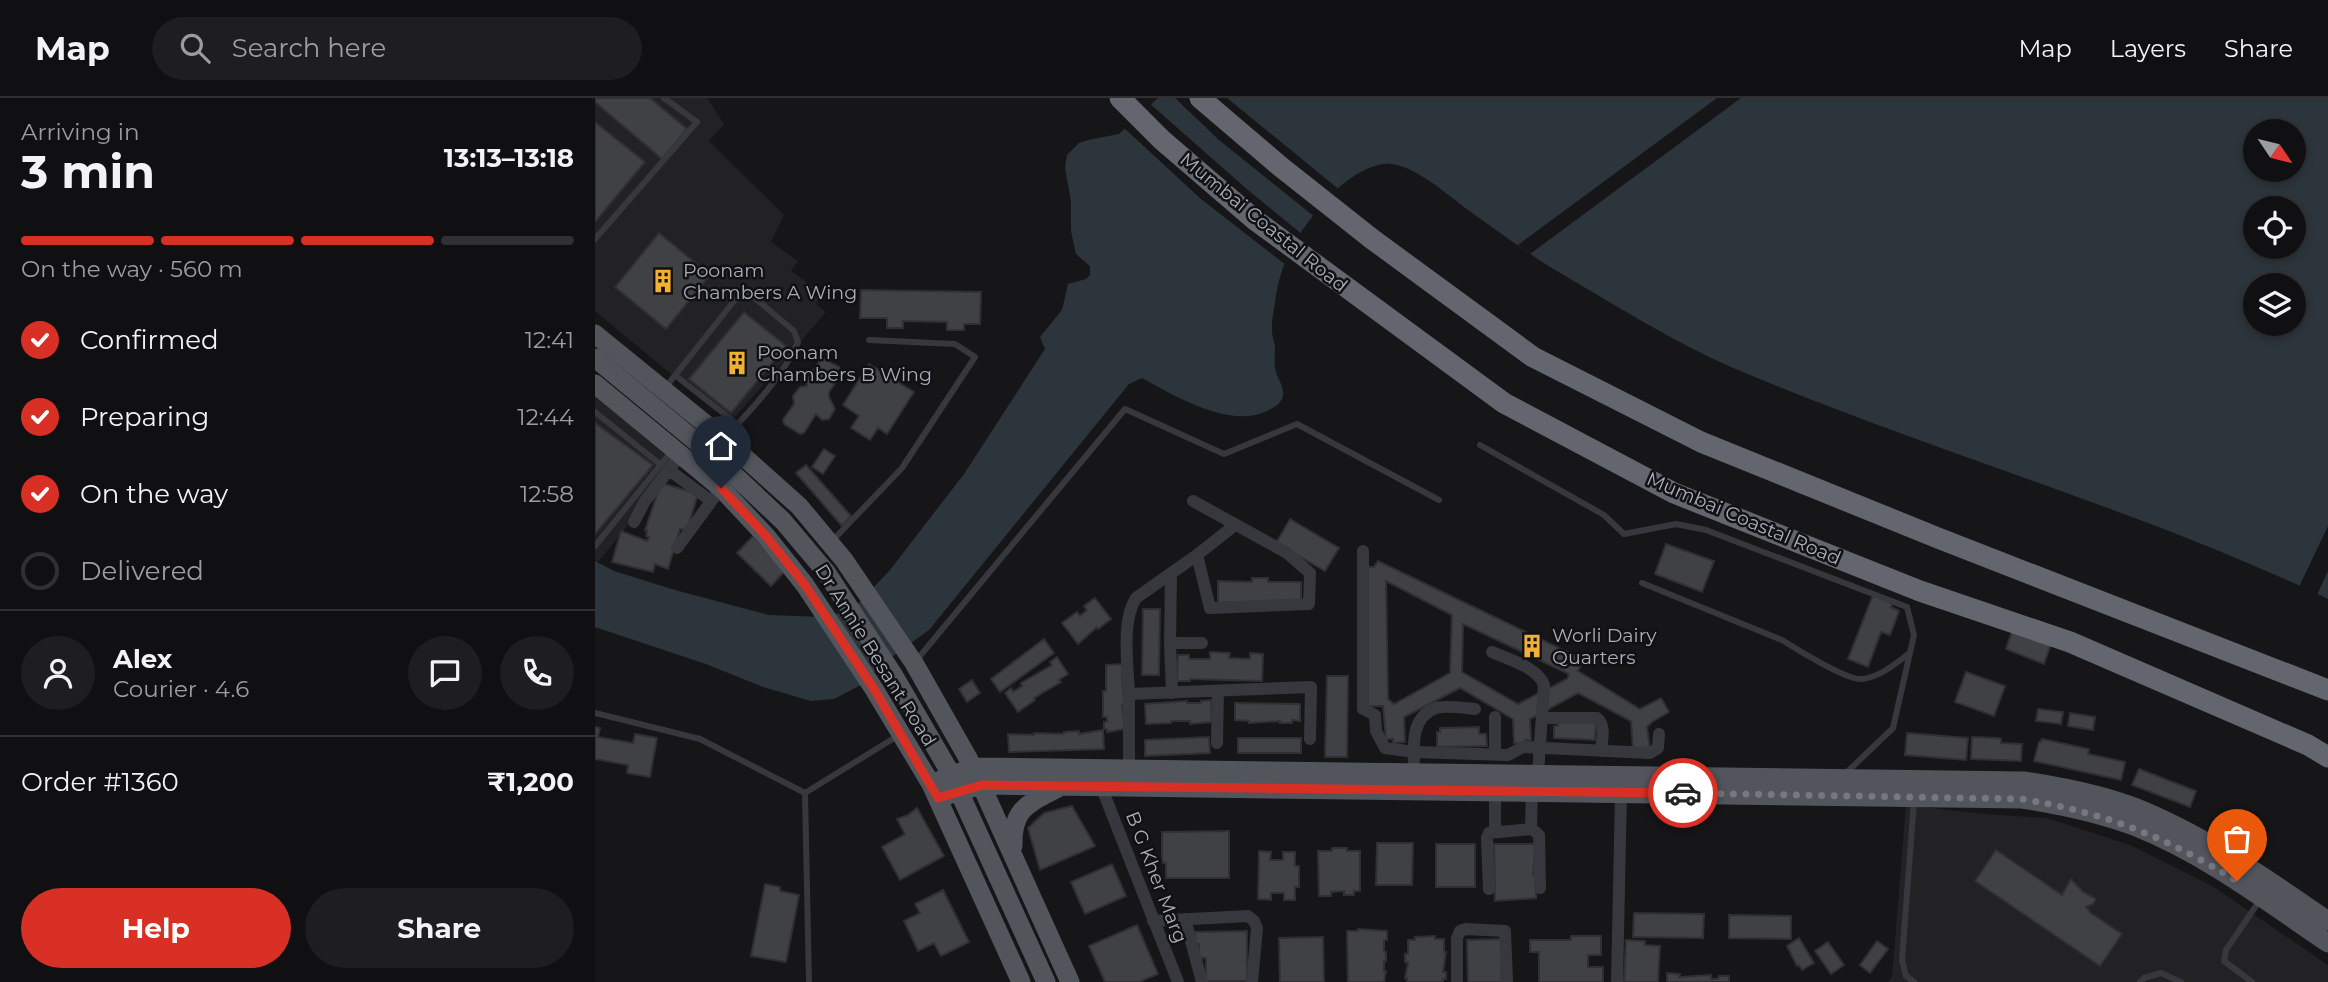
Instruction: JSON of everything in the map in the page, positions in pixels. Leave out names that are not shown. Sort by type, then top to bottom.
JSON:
[{"type":"highway","name":"Mumbai Coastal Road","points":[[1120,98],[1162,140],[1255,220],[1504,403],[1674,493],[1920,591],[2070,642],[2328,757]]},
{"type":"highway","points":[[1200,98],[1372,239],[1533,357],[1701,442],[1938,538],[2328,690]]},
{"type":"main road","name":"Dr Annie Besant Road","points":[[595,334],[670,383],[730,432],[799,506],[844,560],[914,663],[973,767],[1070,982]]},
{"type":"main road","name":"Dr Annie Besant Road","points":[[595,358],[716,458],[783,521],[826,572],[894,676],[951,774],[1046,982]]},
{"type":"main road","name":"Dr Annie Besant Road","points":[[595,384],[677,451],[716,494],[766,536],[805,585],[874,689],[935,791],[1021,982]]},
{"type":"main road","points":[[904,739],[945,718]]},
{"type":"main road","points":[[935,791],[973,767],[1414,772],[1621,792],[2022,799],[2101,816],[2135,827],[2328,921]]},
{"type":"main road","points":[[935,791],[982,785],[1495,791],[1535,782],[1842,777],[2024,781],[2061,787],[2141,810],[2212,844],[2328,943]]},
{"type":"main road","points":[[1013,853],[1013,827],[1019,813],[1035,800],[1062,786]]},
{"type":"main road","points":[[996,924],[1037,906]]},
{"type":"street","points":[[634,522],[677,451]]},
{"type":"street","points":[[665,467],[716,494],[677,548]]},
{"type":"street","points":[[1193,500],[1287,553],[1310,573],[1309,604],[1210,608],[1198,555]]},
{"type":"street","points":[[1129,769],[1127,620],[1130,607],[1136,598],[1198,555],[1235,525]]},
{"type":"street","points":[[1363,551],[1363,709],[1375,715],[1376,731],[1385,748],[1415,752],[1495,754],[1508,754],[1523,747],[1650,753],[1658,748],[1659,734]]},
{"type":"street","points":[[1171,574],[1172,693]]},
{"type":"street","points":[[1170,643],[1202,643]]},
{"type":"street","points":[[1492,652],[1535,673],[1542,680],[1540,748],[1531,830]]},
{"type":"street","points":[[1129,694],[1311,687],[1310,739]]},
{"type":"street","points":[[1217,743],[1218,691]]},
{"type":"street","points":[[1414,772],[1417,725],[1424,715],[1437,708],[1475,709]]},
{"type":"street","points":[[1495,717],[1495,754]]},
{"type":"street","points":[[1542,718],[1597,718],[1603,727],[1601,751]]},
{"type":"street","name":"B G Kher Marg","points":[[1101,786],[1178,982]]},
{"type":"street","points":[[1495,791],[1495,832]]},
{"type":"street","points":[[1617,982],[1621,792]]},
{"type":"street","points":[[1489,890],[1486,838],[1489,833],[1531,830],[1539,835],[1540,888]]},
{"type":"street","points":[[1153,920],[1248,916],[1257,928],[1252,982]]},
{"type":"street","points":[[1185,919],[1202,982]]},
{"type":"street","points":[[1457,982],[1457,938],[1460,932],[1466,929],[1505,931],[1507,982]]},
{"type":"lane","points":[[595,239],[698,122],[664,98]]},
{"type":"lane","points":[[670,383],[734,301],[744,295],[751,295],[794,331],[798,342],[770,385],[730,432]]},
{"type":"lane","points":[[829,543],[902,468],[975,357],[955,344],[869,340]]},
{"type":"lane","points":[[914,663],[1125,409],[1224,454],[1297,424],[1439,500]]},
{"type":"lane","points":[[595,412],[665,467],[595,546]]},
{"type":"lane","points":[[615,428],[629,412]]},
{"type":"lane","points":[[1480,445],[1604,514],[1624,534],[1676,524],[1706,530],[1907,607],[1914,635],[1893,728],[1842,777]]},
{"type":"lane","points":[[1642,583],[1782,640],[1858,680],[1877,676],[1910,653]]},
{"type":"lane","points":[[595,713],[700,740],[806,793]]},
{"type":"lane","points":[[806,793],[904,739]]},
{"type":"lane","points":[[806,793],[809,982]]},
{"type":"lane","points":[[1915,796],[1902,960],[1906,976],[1915,982]]},
{"type":"lane","points":[[2252,982],[2224,961],[2226,950],[2267,890]]},
{"type":"lane","points":[[2140,982],[2144,978],[2161,973],[2181,982]]},
{"type":"shaded area","points":[[595,98],[707,98],[724,124],[709,141],[784,215],[771,242],[798,261],[791,271],[823,294],[816,304],[826,312],[730,423],[595,311]]},
{"type":"shaded area","points":[[1158,98],[2328,98],[2328,599],[2181,536],[1880,426],[1731,367],[1647,324],[1543,263],[1414,171],[1384,164],[1357,174],[1334,192],[1308,222],[1287,258],[1278,286],[1272,324],[1275,368],[1283,393],[1279,403],[1267,411],[1237,416],[1203,408],[1142,378],[1129,384],[929,630],[882,664],[861,685],[834,699],[811,701],[763,687],[706,664],[595,627],[595,561],[614,571],[675,590],[769,615],[822,617],[852,610],[890,570],[964,474],[1045,349],[1040,337],[1062,310],[1068,284],[1086,279],[1090,275],[1090,266],[1076,254],[1065,168],[1067,155],[1079,143],[1119,134]]},
{"type":"shaded area","points":[[595,395],[677,465],[598,562],[595,561]]},
{"type":"shaded area","points":[[1906,805],[2047,818],[2130,845],[2214,887],[2328,965],[2328,982],[1888,982],[1892,977]]},
{"type":"pier","points":[[1175,98],[1227,98],[1341,191],[1316,218],[1219,140]]},
{"type":"pier","points":[[1717,98],[1741,98],[1530,254],[1518,245]]},
{"type":"pier","points":[[1149,103],[1303,235],[1286,265],[1201,199],[1123,127]]},
{"type":"pier","points":[[2328,526],[2328,571],[2316,597],[2298,589]]},
{"type":"building","points":[[595,98],[650,98],[687,129],[662,159],[595,102]]},
{"type":"building","points":[[595,122],[645,162],[595,222]]},
{"type":"building","name":"Poonam Chambers A Wing","points":[[659,233],[710,275],[666,329],[615,287]]},
{"type":"building","points":[[861,290],[981,292],[980,324],[964,324],[964,330],[947,330],[947,322],[903,321],[903,328],[887,328],[887,318],[860,318]]},
{"type":"building","name":"Poonam Chambers B Wing","points":[[744,312],[786,346],[731,413],[689,379]]},
{"type":"building","points":[[824,359],[839,367],[841,375],[829,392],[835,409],[829,419],[822,420],[816,414],[804,433],[800,434],[784,424],[783,420],[794,404],[793,396],[800,387],[807,386],[806,381]]},
{"type":"building","points":[[869,364],[914,392],[887,434],[878,428],[870,440],[851,428],[859,416],[843,405]]},
{"type":"building","points":[[595,423],[653,465],[595,534]]},
{"type":"building","points":[[824,449],[835,456],[823,474],[812,467]]},
{"type":"building","points":[[806,465],[851,516],[842,526],[796,473]]},
{"type":"building","points":[[661,483],[698,494],[687,530],[680,529],[668,569],[655,564],[653,572],[612,562],[621,531],[647,541],[649,537],[646,536],[645,530]]},
{"type":"building","points":[[1290,519],[1339,548],[1325,571],[1276,543]]},
{"type":"building","points":[[753,536],[787,569],[771,586],[737,553]]},
{"type":"building","points":[[1666,544],[1714,561],[1702,592],[1655,574]]},
{"type":"building","name":"Worli Dairy Quarters","points":[[1378,561],[1584,660],[1578,671],[1640,709],[1661,698],[1669,712],[1647,727],[1650,749],[1633,750],[1631,721],[1578,693],[1530,719],[1531,740],[1525,740],[1525,744],[1514,743],[1513,719],[1460,688],[1404,717],[1405,742],[1393,743],[1393,739],[1386,739],[1383,706],[1367,706],[1365,567],[1374,567]],"holes":[[[1386,581],[1452,615],[1450,673],[1394,704],[1388,699]],[[1463,624],[1569,674],[1567,679],[1518,704],[1462,672]]]},
{"type":"building","points":[[1252,578],[1268,578],[1268,582],[1301,582],[1301,603],[1218,602],[1218,581],[1252,582]]},
{"type":"building","points":[[1873,595],[1893,602],[1891,607],[1899,611],[1890,635],[1881,632],[1868,667],[1848,659]]},
{"type":"building","points":[[1095,598],[1111,619],[1078,644],[1062,623],[1077,612],[1080,616],[1087,610],[1084,606]]},
{"type":"building","points":[[1143,609],[1160,609],[1159,675],[1142,675]]},
{"type":"building","points":[[2012,631],[2052,641],[2044,664],[2006,649]]},
{"type":"building","points":[[1044,639],[1054,653],[1000,692],[991,679]]},
{"type":"building","points":[[1210,652],[1230,653],[1229,658],[1250,659],[1250,653],[1263,654],[1262,681],[1177,681],[1178,655],[1189,655],[1189,659],[1210,659]]},
{"type":"building","points":[[1057,657],[1068,674],[1059,680],[1061,682],[1034,698],[1035,700],[1018,712],[1005,693],[1011,688],[1013,692],[1022,686],[1021,683],[1052,665],[1050,662]]},
{"type":"building","points":[[1124,664],[1122,705],[1125,729],[1107,732],[1104,722],[1107,722],[1107,717],[1103,717],[1106,665]]},
{"type":"building","points":[[1966,672],[2005,686],[1994,716],[1955,702]]},
{"type":"building","points":[[1327,676],[1348,676],[1347,757],[1325,757]]},
{"type":"building","points":[[972,680],[980,693],[967,702],[959,689]]},
{"type":"building","points":[[1211,700],[1212,722],[1190,724],[1190,721],[1171,721],[1146,724],[1145,704],[1187,701],[1201,703]]},
{"type":"building","points":[[1235,703],[1300,704],[1300,721],[1249,723],[1235,720]]},
{"type":"building","points":[[2038,709],[2063,712],[2061,724],[2036,721]]},
{"type":"building","points":[[2070,713],[2095,717],[2093,730],[2068,726]]},
{"type":"building","points":[[1558,721],[1596,722],[1595,740],[1554,738],[1554,726],[1558,726]]},
{"type":"building","points":[[595,727],[600,728],[598,737],[633,743],[635,734],[657,738],[650,777],[627,773],[628,765],[595,759]]},
{"type":"building","points":[[1479,727],[1479,734],[1486,734],[1487,746],[1437,747],[1437,732],[1440,732],[1440,728]]},
{"type":"building","points":[[1103,730],[1104,749],[1009,752],[1008,734],[1064,734],[1079,731],[1079,734]]},
{"type":"building","points":[[1907,733],[1968,738],[1966,760],[1905,755]]},
{"type":"building","points":[[1209,737],[1210,753],[1145,756],[1145,740]]},
{"type":"building","points":[[1972,737],[1997,738],[2001,739],[2001,743],[2022,744],[2021,761],[1971,759]]},
{"type":"building","points":[[1238,738],[1301,738],[1301,753],[1238,753]]},
{"type":"building","points":[[2042,739],[2089,749],[2088,754],[2125,762],[2121,780],[2034,761]]},
{"type":"building","points":[[2139,769],[2196,791],[2190,807],[2132,785]]},
{"type":"building","points":[[1072,806],[1095,846],[1040,870],[1028,828],[1044,813]]},
{"type":"building","points":[[917,808],[944,856],[900,880],[882,847],[905,834],[897,819]]},
{"type":"building","points":[[1229,831],[1229,878],[1166,878],[1166,863],[1163,863],[1162,857],[1162,832]]},
{"type":"building","points":[[1377,843],[1413,843],[1412,885],[1376,885]]},
{"type":"building","points":[[1436,844],[1475,844],[1475,887],[1436,887]]},
{"type":"building","points":[[1494,844],[1536,844],[1533,874],[1536,874],[1536,898],[1495,901]]},
{"type":"building","points":[[1332,848],[1360,851],[1360,891],[1354,891],[1354,895],[1344,895],[1344,891],[1331,892],[1331,896],[1319,896],[1318,851],[1332,851]]},
{"type":"building","points":[[1996,850],[2062,895],[2071,879],[2083,892],[2096,899],[2086,907],[2122,934],[2100,966],[1975,881]]},
{"type":"building","points":[[1259,851],[1271,852],[1270,860],[1283,860],[1283,852],[1295,852],[1295,866],[1299,866],[1299,887],[1295,887],[1295,900],[1284,900],[1284,893],[1271,893],[1271,900],[1258,899]]},
{"type":"building","points":[[1112,864],[1126,896],[1085,914],[1071,882]]},
{"type":"building","points":[[765,884],[799,895],[786,962],[751,956]]},
{"type":"building","points":[[943,890],[969,942],[941,956],[934,943],[918,951],[904,921],[920,913],[915,904]]},
{"type":"building","points":[[1634,913],[1704,914],[1703,938],[1633,937]]},
{"type":"building","points":[[1729,915],[1791,916],[1791,939],[1729,938]]},
{"type":"building","points":[[1137,925],[1158,974],[1139,982],[1105,982],[1089,946]]},
{"type":"building","points":[[1247,931],[1247,981],[1206,981],[1206,958],[1199,958],[1199,944],[1196,944],[1195,932]]},
{"type":"building","points":[[1347,931],[1387,931],[1387,940],[1384,940],[1384,982],[1348,982]]},
{"type":"building","points":[[1435,936],[1435,939],[1444,939],[1446,952],[1443,972],[1446,972],[1446,979],[1443,979],[1443,982],[1407,982],[1405,978],[1408,962],[1405,962],[1405,954],[1408,954],[1408,940]]},
{"type":"building","points":[[1571,936],[1601,936],[1601,955],[1588,955],[1588,967],[1603,967],[1603,982],[1539,982],[1539,952],[1530,952],[1530,940],[1571,940]]},
{"type":"building","points":[[1323,937],[1324,982],[1280,982],[1279,938]]},
{"type":"building","points":[[1799,938],[1814,963],[1802,970],[1797,966],[1787,946]]},
{"type":"building","points":[[1501,939],[1502,982],[1468,982],[1467,940]]},
{"type":"building","points":[[1626,940],[1645,941],[1645,945],[1660,946],[1658,982],[1624,982]]},
{"type":"building","points":[[1877,941],[1888,949],[1870,973],[1860,965]]},
{"type":"building","points":[[1828,942],[1844,965],[1831,974],[1815,951]]},
{"type":"building","points":[[1667,973],[1680,974],[1679,977],[1711,975],[1711,979],[1729,976],[1729,982],[1667,982]]},
{"type":"way so far","points":[[1683,793],[1964,796],[2057,804],[2135,827],[2161,838],[2237,881]]},
{"type":"place","name":"Poonam Chambers A Wing","points":[[663,281]]},
{"type":"place","name":"Poonam Chambers B Wing","points":[[737,363]]},
{"type":"place","name":"Worli Dairy Quarters","points":[[1532,646]]},
{"type":"route","points":[[721,488],[766,536],[805,585],[874,689],[938,798],[982,785],[1683,793]]}]
